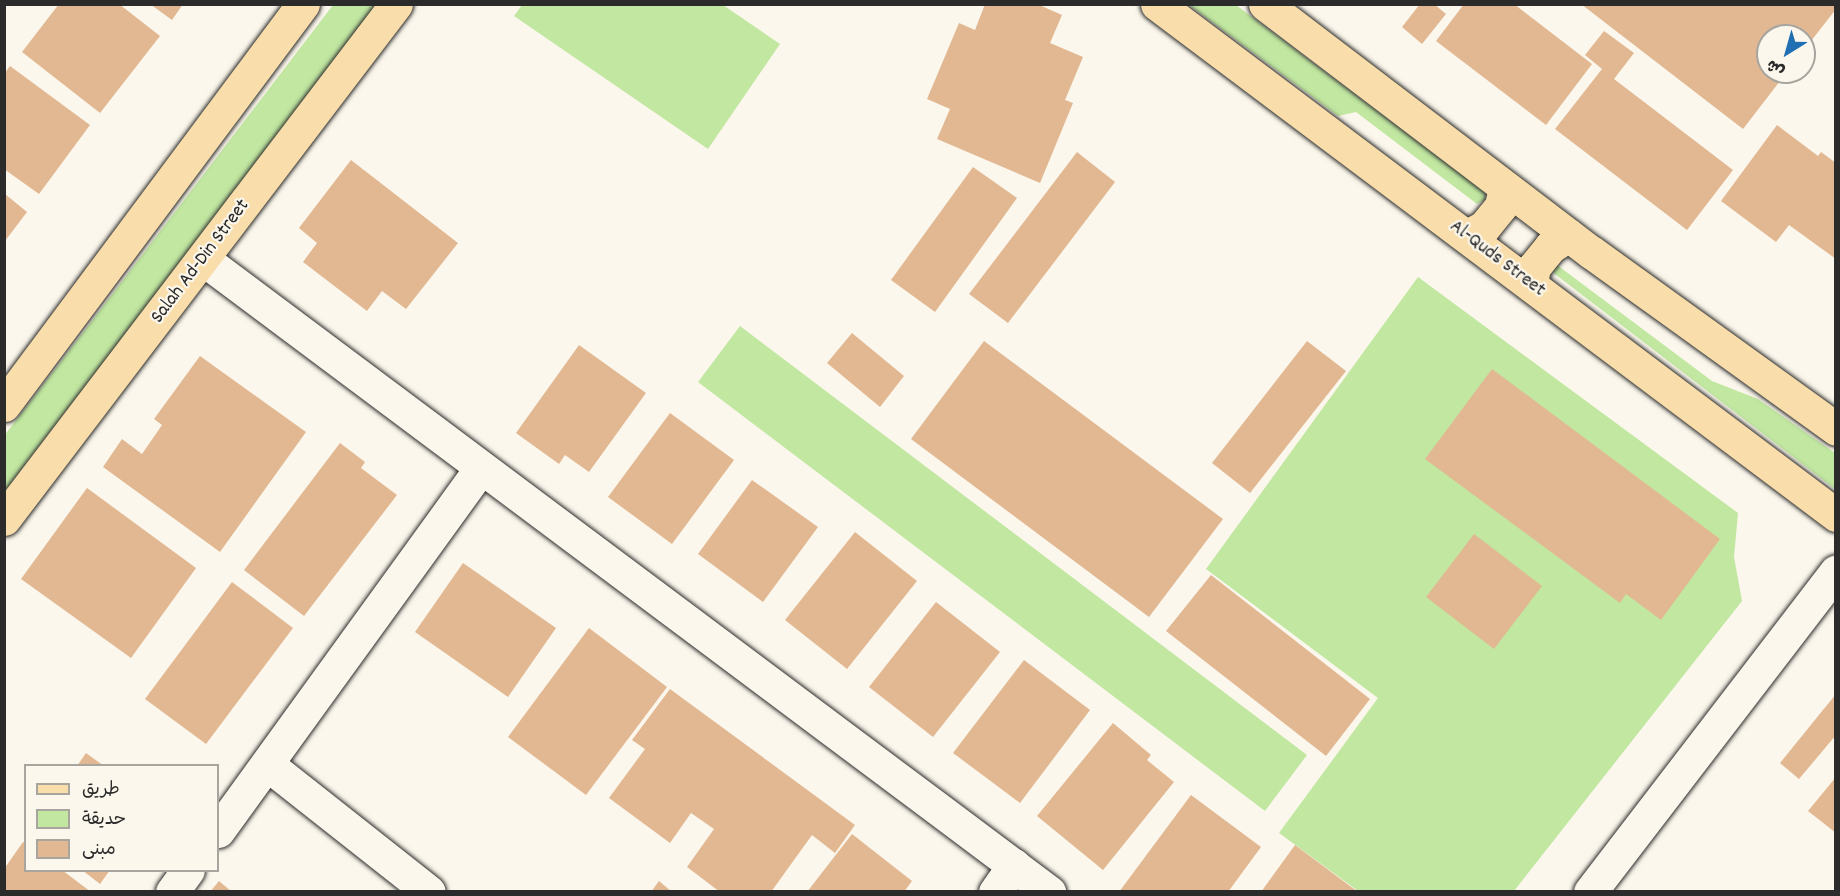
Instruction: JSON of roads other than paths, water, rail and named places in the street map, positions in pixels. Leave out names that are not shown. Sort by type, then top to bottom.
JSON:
[{"type":"main road","points":[[4,405],[303,4]]},
{"type":"main road","name":"Salah Ad-Din Street","points":[[4,519],[396,4]]},
{"type":"main road","name":"Al-Quds Street","points":[[1157,4],[1836,515]]},
{"type":"main road","points":[[1265,4],[1569,236],[1836,429]]},
{"type":"main road","points":[[1467,236],[1484,227],[1501,206],[1505,187]]},
{"type":"main road","points":[[1531,285],[1534,267],[1550,247],[1569,236]]},
{"type":"street","points":[[203,259],[1049,891]]},
{"type":"street","points":[[219,830],[481,468]]},
{"type":"street","points":[[1590,891],[1836,571]]},
{"type":"street","points":[[267,764],[429,891]]},
{"type":"street","points":[[995,891],[1014,865]]},
{"type":"street","points":[[172,891],[186,872]]}]
